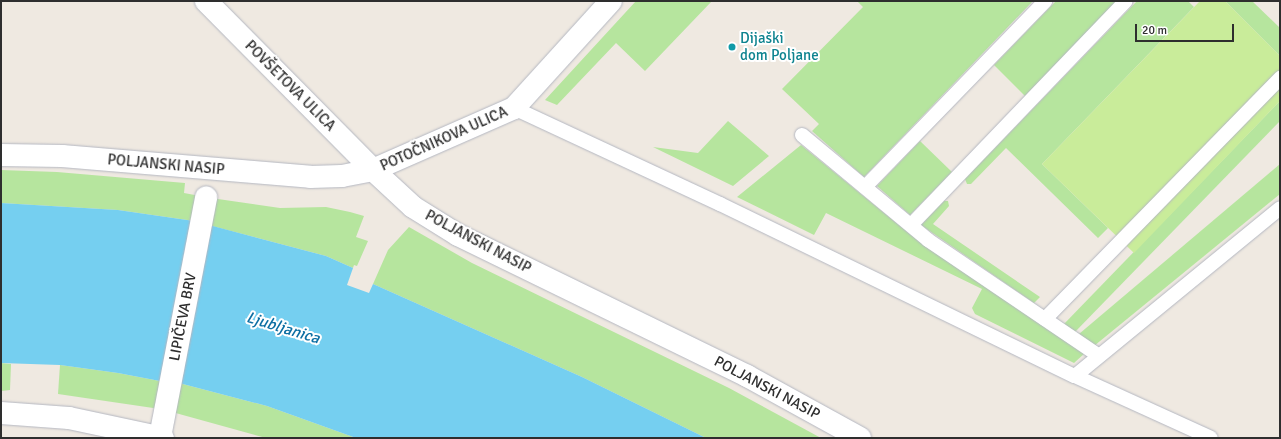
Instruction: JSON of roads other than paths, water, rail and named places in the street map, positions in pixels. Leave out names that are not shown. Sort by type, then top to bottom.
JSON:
[{"type":"street","name":"POVŠETOVA ULICA","points":[[206,1],[373,170]]},
{"type":"street","name":"POTOČNIKOVA ULICA","points":[[373,170],[514,108],[611,1]]},
{"type":"street","name":"POLJANSKI NASIP","points":[[1,155],[62,156],[310,177],[342,176],[373,170],[413,207],[458,235],[747,376],[860,438]]},
{"type":"street","name":"LIPIČEVA BRV","points":[[162,438],[206,197]]},
{"type":"street","points":[[1,413],[69,418],[162,438]]},
{"type":"lane","points":[[865,187],[1045,1]]},
{"type":"lane","points":[[911,225],[1126,1]]},
{"type":"lane","points":[[1045,319],[1280,78]]},
{"type":"lane","points":[[514,108],[720,204],[1075,376],[1211,438]]},
{"type":"lane","points":[[802,135],[928,240],[1098,355]]},
{"type":"lane","points":[[1075,376],[1098,355],[1280,208]]},
{"type":"water","name":"Ljubljanica","points":[[1,203],[118,210],[194,221],[326,256],[353,268],[347,285],[369,293],[373,284],[582,377],[706,438],[356,438],[267,406],[179,383],[60,365],[1,363]]},
{"type":"place","name":"Dijaški dom Poljane","points":[[732,47]]}]
